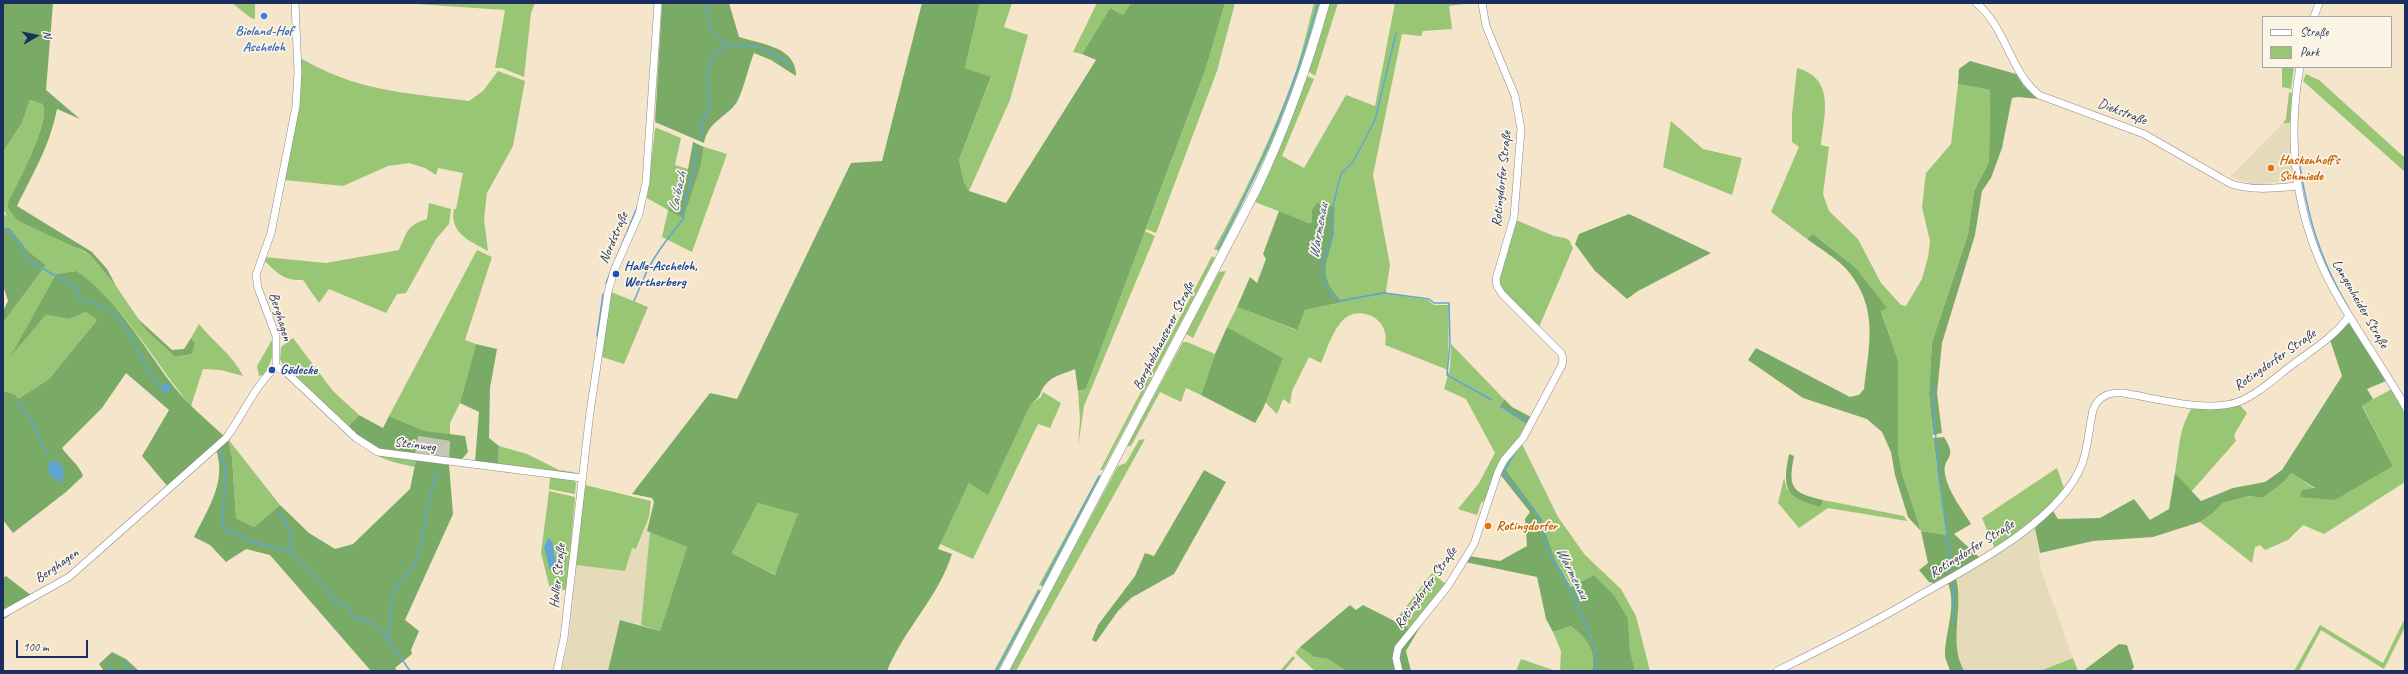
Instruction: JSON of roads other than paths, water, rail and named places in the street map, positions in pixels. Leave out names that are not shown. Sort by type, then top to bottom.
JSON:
[{"type":"main road","name":"Borgholzhausener Straße","points":[[1004,671],[1255,192],[1278,144],[1302,79],[1325,3]]},
{"type":"street","name":"Berghagen","points":[[3,614],[69,577],[222,441],[239,421],[264,379],[276,367],[276,336],[258,288],[256,275],[270,233],[296,106],[298,72],[295,3]]},
{"type":"street","name":"Nordstraße","points":[[582,480],[608,292],[614,271],[639,214],[646,182],[658,3]]},
{"type":"street","name":"Rotingdorfer Straße","points":[[1399,671],[1396,658],[1398,648],[1448,586],[1474,544],[1498,472],[1504,460],[1523,438],[1564,359],[1561,353],[1502,294],[1497,286],[1496,279],[1514,217],[1521,129],[1515,96],[1486,26],[1482,3]]},
{"type":"street","name":"Diekstraße","points":[[1976,3],[1988,15],[1998,30],[2027,83],[2039,95],[2144,134],[2231,184],[2246,188],[2261,189],[2297,186]]},
{"type":"street","points":[[2314,16],[2319,3]]},
{"type":"street","name":"Langenheider Straße","points":[[2300,68],[2293,122],[2297,186],[2314,248],[2333,289],[2405,406]]},
{"type":"street","name":"Rotingdorfer Straße","points":[[1777,671],[1859,631],[1996,552],[2030,527],[2069,486],[2082,464],[2093,410],[2096,402],[2104,395],[2112,392],[2122,393],[2200,405],[2227,405],[2238,402],[2259,390],[2328,338],[2349,316]]},
{"type":"street","name":"Steinweg","points":[[276,367],[286,372],[356,438],[378,452],[582,480]]},
{"type":"street","name":"Haller Straße","points":[[557,671],[564,643],[582,480]]},
{"type":"water","points":[[166,383],[171,388],[166,393],[161,388]]},
{"type":"water","points":[[53,460],[57,461],[64,470],[62,481],[58,482],[48,472],[49,463]]},
{"type":"water","points":[[548,538],[552,541],[556,564],[554,568],[550,570],[544,547]]},
{"type":"waterway","name":"Laibach","points":[[699,139],[703,131],[701,123],[710,109],[707,84],[709,64],[713,57],[723,47],[722,40],[711,31],[707,7],[710,3]]},
{"type":"waterway","points":[[1218,249],[1234,219],[1275,129],[1309,36],[1318,3]]},
{"type":"waterway","name":"Warmenau","points":[[1396,33],[1375,120],[1353,162],[1341,174],[1331,215],[1333,233],[1323,261],[1324,280],[1329,292],[1339,301],[1385,293],[1429,299],[1434,303],[1449,303],[1450,344],[1447,375],[1492,400]]},
{"type":"waterway","name":"Laibach","points":[[723,41],[733,46],[752,46],[763,49],[779,57],[792,68]]},
{"type":"waterway","name":"Laibach","points":[[643,280],[656,255],[684,218],[683,210],[694,168],[696,146]]},
{"type":"waterway","points":[[2298,155],[2315,235],[2329,270],[2349,309]]},
{"type":"waterway","points":[[606,283],[638,205]]},
{"type":"waterway","points":[[3,228],[9,231],[20,244],[26,259],[77,288],[77,297],[79,299],[106,308],[115,314],[130,334],[151,376],[156,383],[161,386]]},
{"type":"waterway","name":"Laibach","points":[[634,301],[640,287]]},
{"type":"waterway","points":[[597,336],[603,294]]},
{"type":"waterway","points":[[1932,382],[1938,469],[1952,573]]},
{"type":"waterway","points":[[17,402],[32,421],[48,456]]},
{"type":"waterway","name":"Warmenau","points":[[1500,406],[1529,422]]},
{"type":"waterway","points":[[221,450],[225,471],[223,523],[226,532],[233,532],[248,541],[292,552],[324,586],[334,601],[347,607],[355,618],[369,622],[383,632],[410,671]]},
{"type":"waterway","name":"Warmenau","points":[[1516,451],[1503,473],[1541,519],[1548,552],[1569,587],[1588,630],[1596,653],[1596,671]]},
{"type":"waterway","points":[[389,639],[392,597],[396,587],[413,567],[418,557],[431,492],[438,471]]},
{"type":"waterway","points":[[1042,585],[1099,476]]},
{"type":"waterway","points":[[279,512],[285,520],[291,534],[292,552]]},
{"type":"waterway","points":[[1953,584],[1953,621]]},
{"type":"waterway","points":[[996,671],[1039,591]]},
{"type":"waterway","points":[[124,662],[130,671]]},
{"type":"waterway","points":[[110,666],[113,671]]},
{"type":"place","name":"Bioland-Hof Ascheloh","points":[[264,16]]},
{"type":"place","name":"Haskenhoff's Schmiede","points":[[2271,168]]},
{"type":"place","name":"Halle-Ascheloh, Wertherberg","points":[[616,274]]},
{"type":"place","name":"Gödecke","points":[[272,370]]},
{"type":"place","name":"Rotingdorfer","points":[[1488,526]]}]
